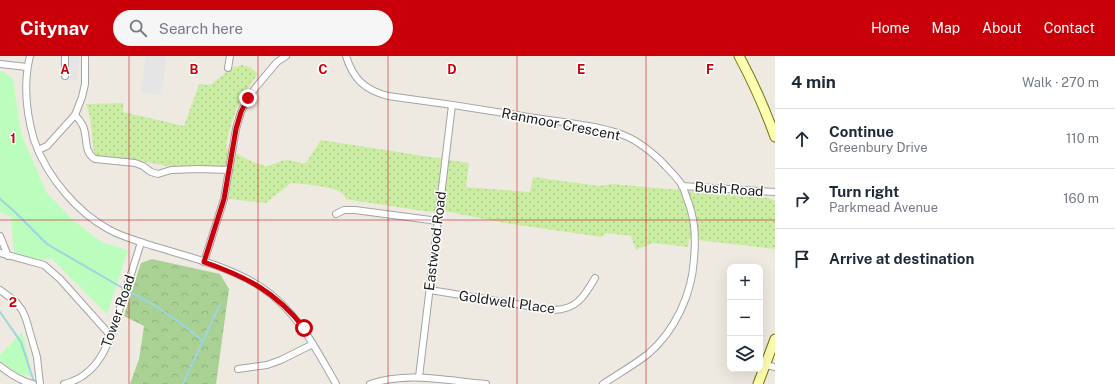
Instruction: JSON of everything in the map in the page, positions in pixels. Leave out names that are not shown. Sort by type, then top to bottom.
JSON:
[{"type":"street","points":[[30,56],[27,67],[26,90],[26,105],[29,122],[38,150],[49,172],[71,200],[82,211],[109,229],[141,242],[223,268],[244,277],[262,288],[278,300],[304,328],[336,384]]},
{"type":"street","points":[[65,56],[65,76]]},
{"type":"street","points":[[38,150],[47,146],[75,115],[84,90],[85,56]]},
{"type":"street","points":[[228,68],[230,56]]},
{"type":"street","points":[[204,262],[224,199],[236,129],[241,112],[248,98],[276,59],[286,56]]},
{"type":"street","name":"Ranmoor Crescent","points":[[346,56],[357,78],[365,86],[376,93],[577,124],[623,135],[640,143],[656,156],[682,186],[691,210],[696,238],[690,286],[684,304],[674,323],[649,353],[629,368],[602,384]]},
{"type":"street","points":[[739,56],[758,93],[769,118],[775,137]]},
{"type":"street","points":[[0,64],[27,67]]},
{"type":"street","name":"Eastwood Road","points":[[419,378],[452,105]]},
{"type":"street","points":[[75,115],[84,126],[87,149],[95,159],[128,162],[143,166],[151,172],[158,174],[171,170],[229,170]]},
{"type":"street","name":"Bush Road","points":[[682,186],[775,192]]},
{"type":"street","points":[[336,214],[344,210],[355,210],[438,221]]},
{"type":"street","points":[[0,236],[8,256]]},
{"type":"street","name":"Tower Road","points":[[64,384],[82,377],[92,368],[105,351],[112,336],[141,242]]},
{"type":"street","points":[[0,253],[44,265],[60,279],[112,336]]},
{"type":"street","name":"Goldwell Place","points":[[430,290],[560,310],[575,304],[587,292],[595,278]]},
{"type":"street","points":[[0,290],[15,301],[22,310],[26,319],[37,357],[40,384]]},
{"type":"street","points":[[758,384],[770,366],[775,339]]},
{"type":"street","points":[[238,369],[267,365],[314,344]]},
{"type":"street","points":[[0,366],[23,383],[32,384]]},
{"type":"street","points":[[370,384],[399,378],[419,378],[486,384]]},
{"type":"green space","points":[[242,65],[250,67],[258,74],[246,91],[233,118],[226,148],[265,166],[287,160],[306,163],[321,140],[469,163],[466,187],[530,192],[533,177],[599,186],[613,184],[769,198],[775,201],[775,249],[689,239],[688,247],[653,243],[636,250],[631,236],[606,233],[602,237],[505,223],[444,211],[430,212],[357,201],[346,199],[343,194],[333,189],[303,184],[291,183],[266,203],[229,199],[232,169],[196,166],[166,166],[132,159],[100,157],[94,154],[90,116],[86,104],[123,103],[123,112],[184,126],[199,84],[209,85],[234,67]]},
{"type":"green space","points":[[0,71],[4,72],[13,79],[21,133],[46,192],[74,221],[103,243],[128,250],[107,314],[51,258],[40,261],[14,252],[11,217],[0,212]]},
{"type":"green space","points":[[152,259],[220,274],[229,289],[216,384],[130,384],[139,359],[144,326],[124,316],[141,263]]},
{"type":"green space","points":[[22,332],[29,360],[30,376],[21,375],[0,361],[0,355]]},
{"type":"shaded area","points":[[60,56],[79,56],[78,80],[60,79]]},
{"type":"shaded area","points":[[146,56],[167,56],[161,95],[141,93]]},
{"type":"waterway","points":[[0,199],[47,244],[154,305],[202,340]]},
{"type":"waterway","points":[[183,384],[220,304]]},
{"type":"waterway","points":[[0,312],[21,342],[34,382]]},
{"type":"route","points":[[248,98],[241,112],[236,129],[224,199],[204,262],[244,277],[262,288],[278,300],[304,328]]}]
